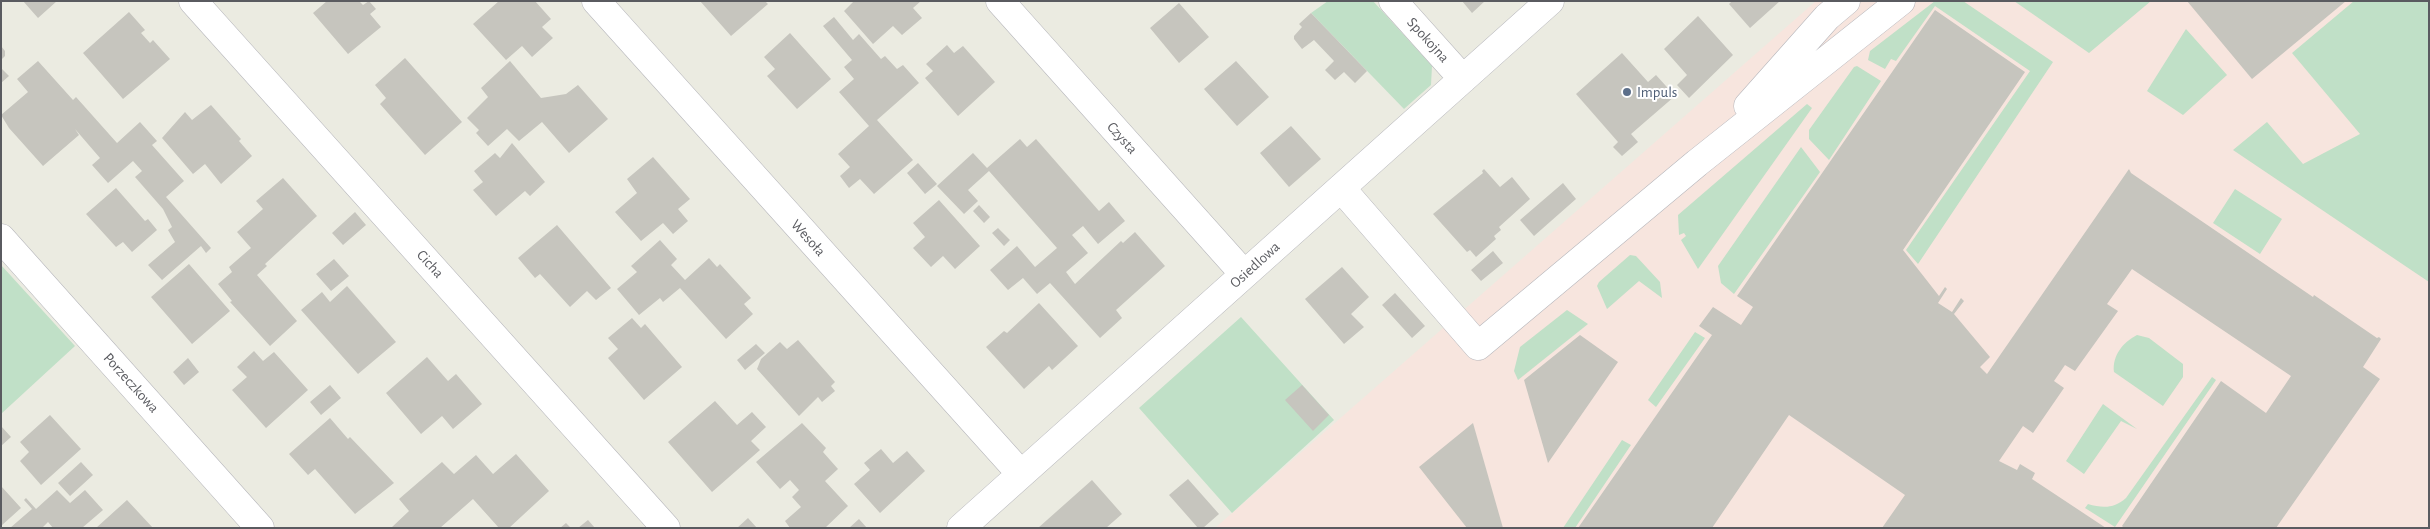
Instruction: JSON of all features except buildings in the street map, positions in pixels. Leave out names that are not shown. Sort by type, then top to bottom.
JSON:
[{"type":"street","name":"Cicha","points":[[193,1],[666,528]]},
{"type":"street","name":"Wesoła","points":[[596,1],[1021,474]]},
{"type":"street","name":"Czysta","points":[[1000,1],[1244,274]]},
{"type":"street","name":"Spokojna","points":[[1393,1],[1463,79]]},
{"type":"street","name":"Osiedlowa","points":[[961,528],[1550,1]]},
{"type":"street","points":[[1697,163],[1827,18],[1846,1]]},
{"type":"street","points":[[1340,188],[1478,346],[1697,163],[1901,1]]},
{"type":"street","name":"Porzeczkowa","points":[[1,238],[260,528]]},
{"type":"shaded area","points":[[1816,1],[2429,1],[2429,528],[1215,528]]},
{"type":"green space","points":[[1328,1],[1373,1],[1432,66],[1431,85],[1404,109],[1311,13]]},
{"type":"green space","points":[[1935,1],[1963,1],[2053,62],[1918,264],[1906,250],[2030,71],[1935,6],[1896,61],[1891,59],[1885,69],[1868,60],[1870,51]]},
{"type":"green space","points":[[2014,1],[2151,1],[2089,53]]},
{"type":"green space","points":[[2354,1],[2429,1],[2429,282],[2233,150],[2267,122],[2303,164],[2360,134],[2292,53]]},
{"type":"green space","points":[[2186,29],[2227,75],[2183,115],[2147,91]]},
{"type":"green space","points":[[1857,66],[1881,81],[1829,160],[1809,139],[1809,130],[1854,67]]},
{"type":"green space","points":[[1807,104],[1812,108],[1698,269],[1681,240],[1686,236],[1684,233],[1679,235],[1678,215]]},
{"type":"green space","points":[[1801,147],[1820,172],[1734,294],[1721,283],[1718,266]]},
{"type":"green space","points":[[2235,189],[2282,219],[2260,254],[2213,223]]},
{"type":"green space","points":[[1630,255],[1636,256],[1660,282],[1662,298],[1639,281],[1607,309],[1597,286],[1599,282]]},
{"type":"green space","points":[[1,265],[75,346],[1,414]]},
{"type":"green space","points":[[1567,310],[1588,324],[1518,380],[1514,371],[1520,347]]},
{"type":"green space","points":[[1241,317],[1334,420],[1232,513],[1139,408]]},
{"type":"green space","points":[[1695,332],[1705,338],[1656,407],[1648,400]]},
{"type":"green space","points":[[2137,335],[2149,338],[2183,364],[2183,377],[2163,406],[2114,372],[2115,360],[2120,350],[2127,341]]},
{"type":"green space","points":[[2212,377],[2216,380],[2115,527],[2085,508],[2088,504],[2103,507],[2112,506],[2126,498]]},
{"type":"green space","points":[[2103,404],[2137,429],[2121,421],[2084,474],[2066,461]]},
{"type":"green space","points":[[1622,440],[1631,445],[1575,528],[1563,528]]},
{"type":"place","name":"Impuls","points":[[1627,92]]}]
